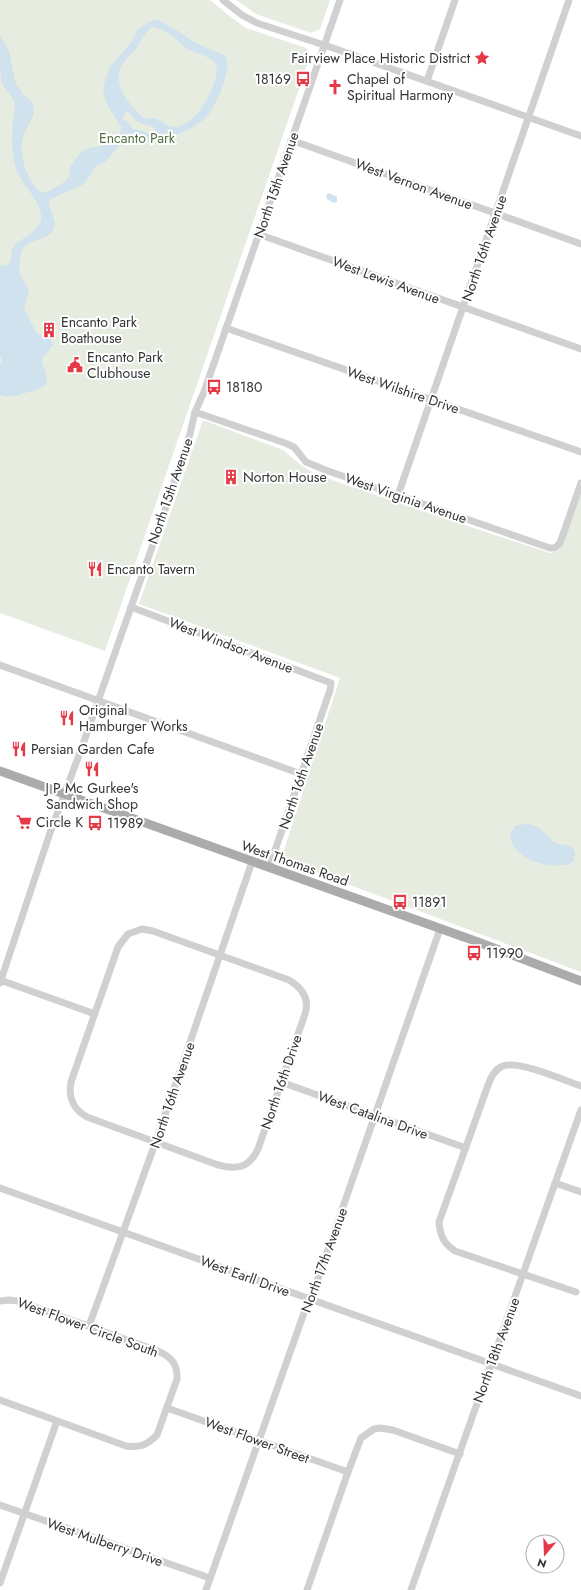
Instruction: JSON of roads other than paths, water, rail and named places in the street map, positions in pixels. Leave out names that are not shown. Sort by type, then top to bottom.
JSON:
[{"type":"main road","name":"West Thomas Road","points":[[0,772],[440,929],[581,981]]},
{"type":"street","points":[[223,0],[250,20],[581,136]]},
{"type":"street","name":"North 15th Avenue","points":[[0,981],[184,452],[195,412],[204,392],[340,0]]},
{"type":"street","points":[[427,81],[455,0]]},
{"type":"street","name":"North 16th Avenue","points":[[398,495],[569,0]]},
{"type":"street","name":"West Vernon Avenue","points":[[291,140],[581,244]]},
{"type":"street","name":"West Lewis Avenue","points":[[258,234],[581,349]]},
{"type":"street","name":"West Wilshire Drive","points":[[226,328],[581,452]]},
{"type":"street","name":"West Virginia Avenue","points":[[195,412],[294,447],[306,462],[315,466],[550,548],[555,548],[560,543],[581,483]]},
{"type":"street","name":"West Windsor Avenue","points":[[130,607],[331,683]]},
{"type":"street","points":[[0,665],[301,774]]},
{"type":"street","name":"North 16th Avenue","points":[[269,868],[330,690],[331,683]]},
{"type":"street","name":"North 16th Avenue","points":[[89,1326],[156,1141],[252,862]]},
{"type":"street","points":[[156,1141],[87,1117],[77,1110],[72,1102],[70,1093],[71,1082],[118,947],[124,937],[136,930],[142,929],[153,931],[220,955]]},
{"type":"street","name":"North 17th Avenue","points":[[206,1590],[440,929]]},
{"type":"street","name":"North 16th Drive","points":[[156,1141],[229,1168],[241,1166],[251,1160],[255,1155],[281,1082],[306,1009],[306,998],[297,985],[289,980],[220,955]]},
{"type":"street","points":[[0,981],[95,1014]]},
{"type":"street","points":[[576,1292],[455,1251],[442,1239],[439,1222],[491,1077],[503,1066],[511,1064],[523,1066],[581,1086]]},
{"type":"street","name":"West Catalina Drive","points":[[281,1082],[466,1148]]},
{"type":"street","name":"North 18th Avenue","points":[[411,1590],[581,1110]]},
{"type":"street","points":[[555,1183],[581,1192]]},
{"type":"street","name":"West Earll Drive","points":[[0,1188],[581,1396]]},
{"type":"street","name":"West Flower Circle South","points":[[0,1301],[18,1301],[158,1351],[167,1355],[173,1361],[177,1372],[177,1379],[157,1435],[150,1442],[137,1447],[126,1446],[0,1400]]},
{"type":"street","name":"West Flower Street","points":[[167,1408],[348,1472]]},
{"type":"street","points":[[0,1583],[57,1421]]},
{"type":"street","points":[[307,1590],[361,1438],[374,1429],[380,1428],[393,1430],[460,1454]]},
{"type":"street","name":"West Mulberry Drive","points":[[0,1505],[210,1578]]},
{"type":"water","points":[[158,20],[196,43],[225,56],[227,68],[223,86],[208,115],[202,121],[182,133],[155,141],[145,141],[127,137],[105,162],[95,167],[82,185],[49,200],[55,222],[53,230],[49,235],[25,246],[22,251],[19,268],[19,272],[29,290],[24,309],[37,334],[50,338],[53,345],[43,358],[42,363],[47,376],[47,381],[42,387],[32,391],[13,396],[0,395],[0,366],[2,360],[0,356],[0,265],[6,266],[9,264],[13,248],[18,242],[37,228],[40,224],[41,213],[39,206],[22,181],[14,162],[12,138],[15,104],[1,81],[0,35],[9,51],[16,85],[32,102],[34,107],[33,116],[23,137],[22,143],[22,155],[25,166],[34,186],[46,193],[66,181],[69,176],[71,165],[81,152],[89,148],[106,145],[120,136],[121,127],[108,106],[103,92],[104,84],[110,67],[133,40],[137,30],[151,21]],"holes":[[[152,27],[165,31],[185,47],[211,59],[216,65],[217,70],[214,84],[203,105],[192,119],[179,126],[171,127],[157,119],[142,117],[125,97],[119,84],[120,70],[124,62],[136,49],[145,34]],[[126,112],[129,112],[134,119],[140,123],[154,127],[155,132],[151,134],[132,129],[130,124],[122,118]]]},
{"type":"water","points":[[329,193],[337,197],[337,202],[334,203],[327,199],[326,195]]},
{"type":"water","points":[[526,824],[539,828],[557,844],[568,845],[572,848],[575,852],[574,861],[566,865],[544,864],[528,859],[521,854],[512,842],[510,834],[515,826]]},
{"type":"place","name":"Fairview Place Historic District","points":[[482,58]]},
{"type":"place","name":"18169","points":[[303,79]]},
{"type":"place","name":"Chapel of Spiritual Harmony","points":[[335,87]]},
{"type":"place","name":"Encanto Park Boathouse","points":[[49,330]]},
{"type":"place","name":"Encanto Park Clubhouse","points":[[75,365]]},
{"type":"place","name":"18180","points":[[214,387]]},
{"type":"place","name":"Norton House","points":[[231,477]]},
{"type":"place","name":"Encanto Tavern","points":[[95,569]]},
{"type":"place","name":"Original Hamburger Works","points":[[67,718]]},
{"type":"place","name":"Persian Garden Cafe","points":[[19,749]]},
{"type":"place","name":"J P Mc Gurkee's Sandwich Shop","points":[[92,769]]},
{"type":"place","name":"Circle K","points":[[24,822]]},
{"type":"place","name":"11989","points":[[95,823]]},
{"type":"place","name":"11891","points":[[400,902]]},
{"type":"place","name":"11990","points":[[474,953]]},
{"type":"park label","name":"Encanto Park","points":[[137,138]]}]
